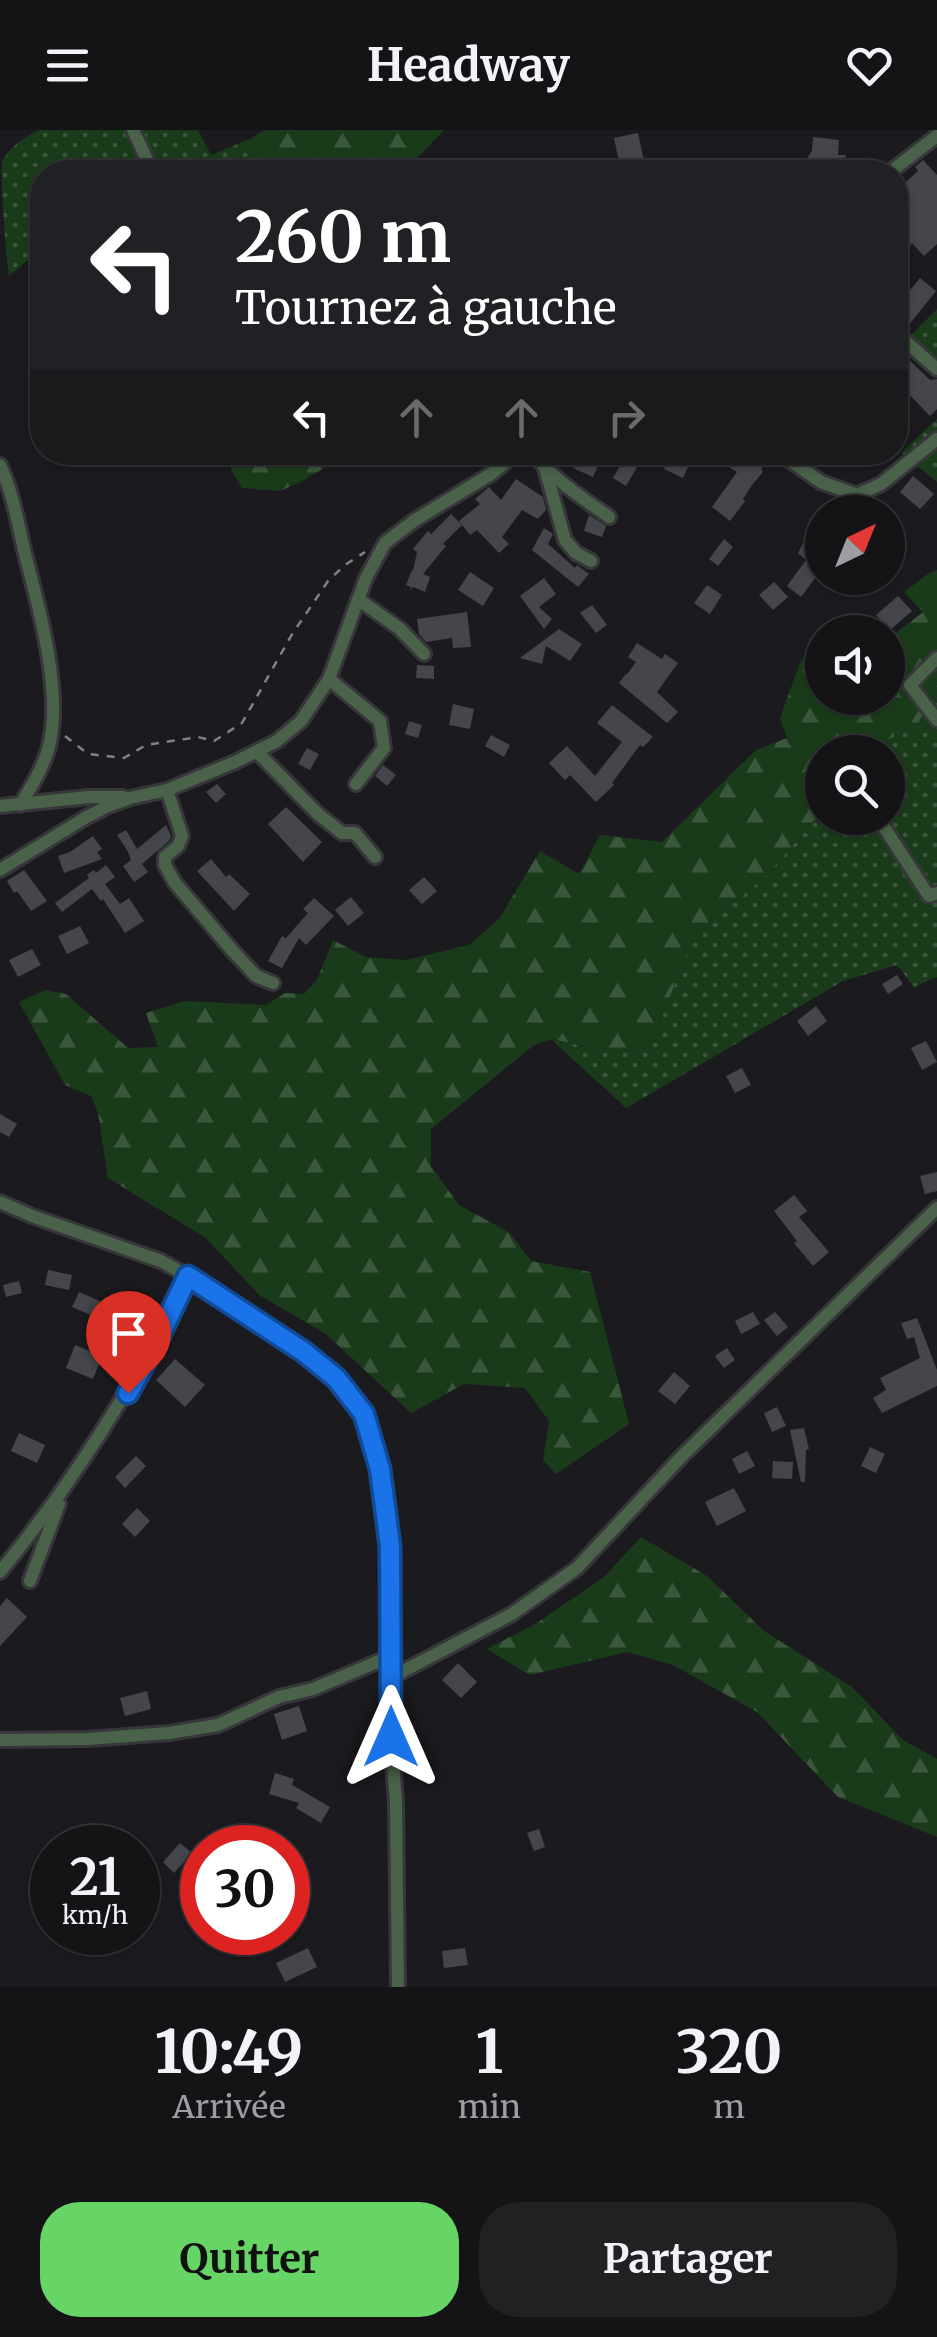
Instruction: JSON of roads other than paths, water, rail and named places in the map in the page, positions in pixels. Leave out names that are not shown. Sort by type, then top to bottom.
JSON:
[{"type":"street","points":[[133,130],[147,160]]},
{"type":"street","points":[[906,160],[937,136]]},
{"type":"street","points":[[908,343],[937,369]]},
{"type":"street","points":[[908,463],[937,440]]},
{"type":"street","points":[[0,870],[84,818],[130,798],[167,790],[278,741],[301,721],[329,680],[366,578],[386,543],[502,465]]},
{"type":"street","points":[[542,465],[609,517]]},
{"type":"street","points":[[797,465],[821,482],[857,495],[881,484],[905,465]]},
{"type":"street","points":[[544,468],[566,540],[576,553],[591,561]]},
{"type":"street","points":[[2,471],[16,511],[51,682],[48,749],[20,805]]},
{"type":"street","points":[[358,599],[400,629],[424,654]]},
{"type":"street","points":[[937,658],[910,685],[937,720]]},
{"type":"street","points":[[329,680],[380,722],[384,748],[356,784]]},
{"type":"street","points":[[257,752],[318,814],[342,833],[354,834],[375,857]]},
{"type":"street","points":[[167,790],[182,836],[178,846],[165,857],[165,866],[256,976],[273,983]]},
{"type":"street","points":[[0,806],[89,797],[130,798]]},
{"type":"street","points":[[889,835],[929,896],[937,892]]},
{"type":"street","points":[[0,1202],[146,1256],[188,1276],[304,1352],[336,1378],[364,1414],[380,1469],[390,1546],[398,1987]]},
{"type":"street","points":[[390,1678],[512,1614],[577,1568],[682,1456],[937,1208]]},
{"type":"street","points":[[0,1572],[63,1492],[128,1393],[188,1276]]},
{"type":"street","points":[[30,1581],[63,1492]]},
{"type":"street","points":[[0,1740],[169,1734],[218,1726],[279,1698],[313,1689],[391,1656]]}]
